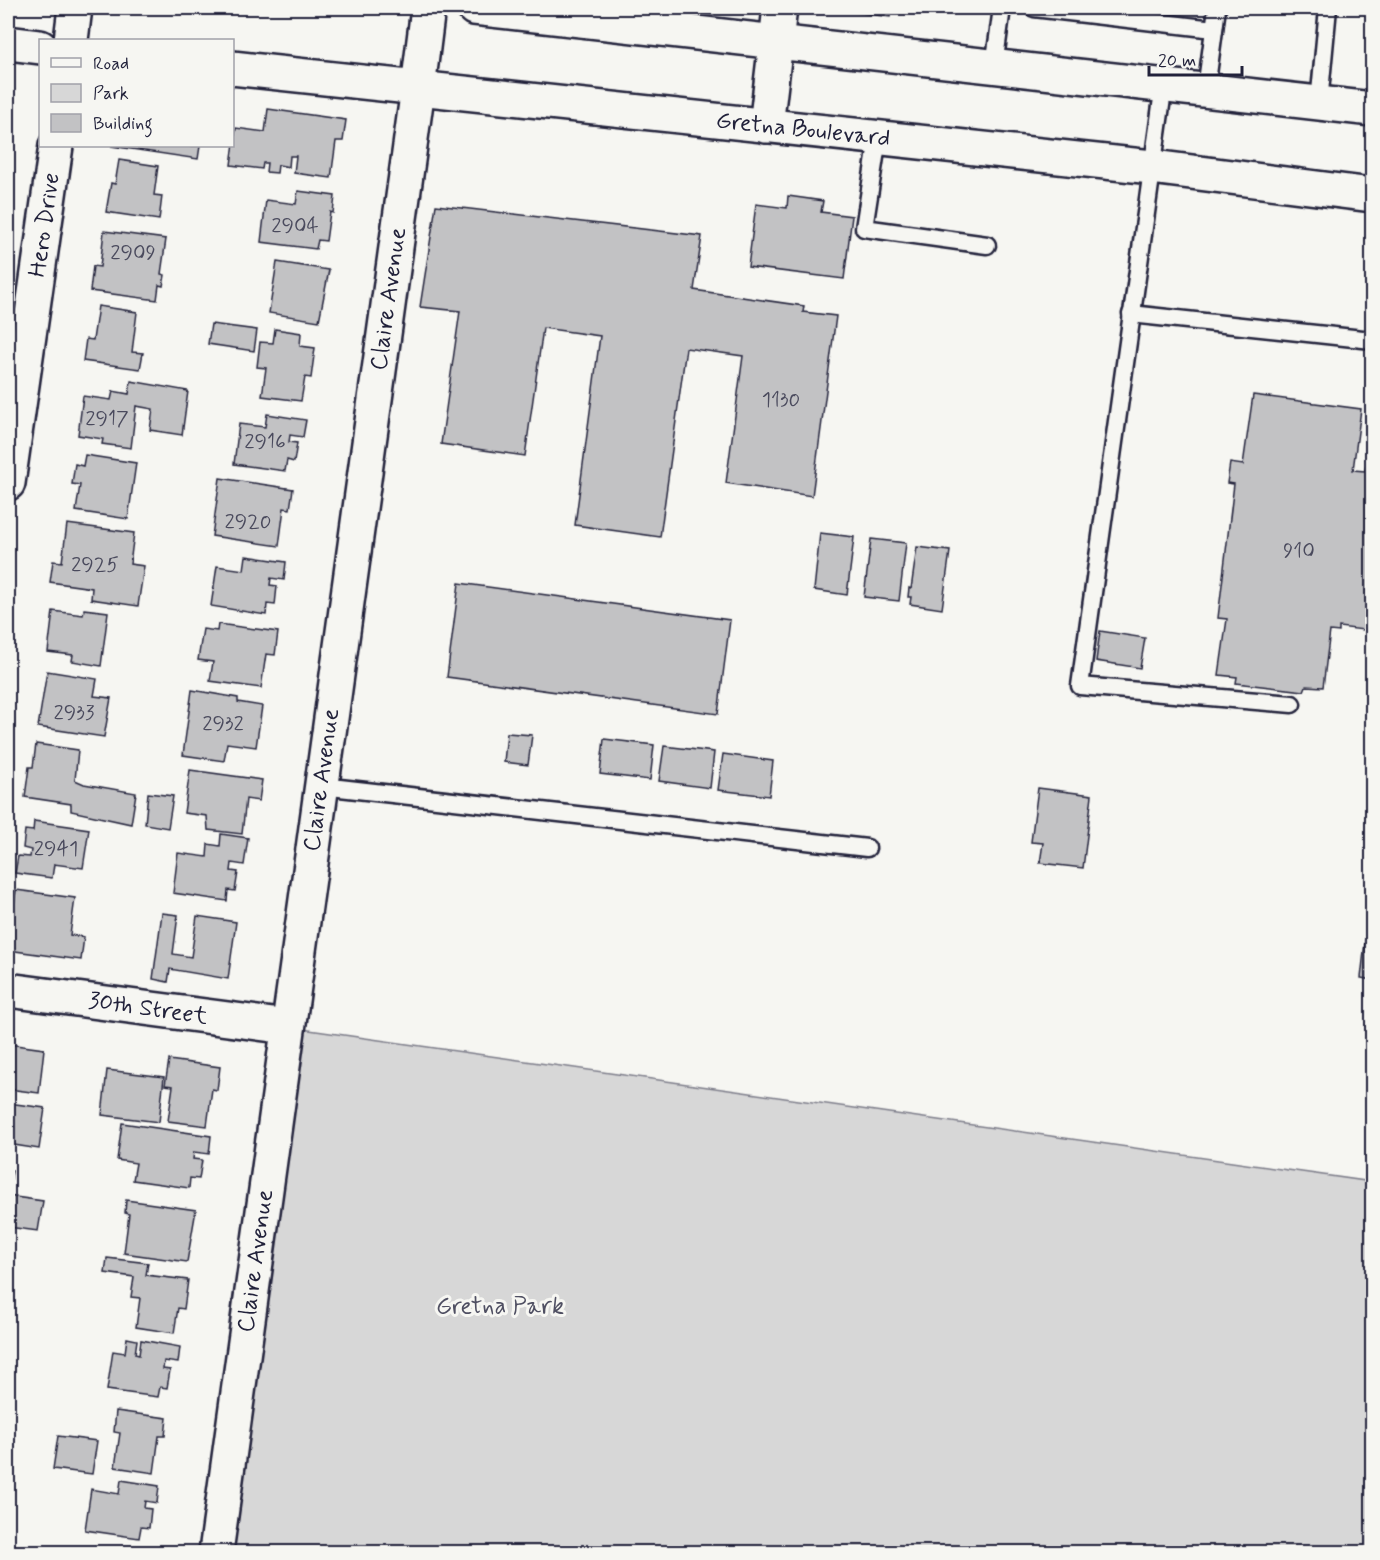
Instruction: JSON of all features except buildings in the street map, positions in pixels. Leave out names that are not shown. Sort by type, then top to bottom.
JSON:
[{"type":"street","points":[[71,39],[75,8]]},
{"type":"street","name":"Claire Avenue","points":[[216,1552],[428,8]]},
{"type":"street","points":[[474,8],[1372,109]]},
{"type":"street","points":[[766,126],[780,8]]},
{"type":"street","points":[[8,43],[39,47]]},
{"type":"street","name":"Gretna Boulevard","points":[[234,68],[1152,167],[1372,195]]},
{"type":"street","name":"Hero Drive","points":[[8,483],[56,147]]},
{"type":"street","name":"30th Street","points":[[8,990],[288,1027]]},
{"type":"lane","points":[[994,66],[1002,8]]},
{"type":"lane","points":[[1034,8],[1214,29]]},
{"type":"lane","points":[[1206,89],[1217,8]]},
{"type":"lane","points":[[1319,103],[1328,8]]},
{"type":"lane","points":[[1164,84],[1080,686],[1292,704]]},
{"type":"lane","points":[[878,138],[864,228],[987,244]]},
{"type":"lane","points":[[1131,314],[1372,340]]},
{"type":"lane","points":[[322,786],[867,848]]},
{"type":"green space","name":"Gretna Park","points":[[288,1027],[1372,1182],[1372,1552],[218,1552]]}]
